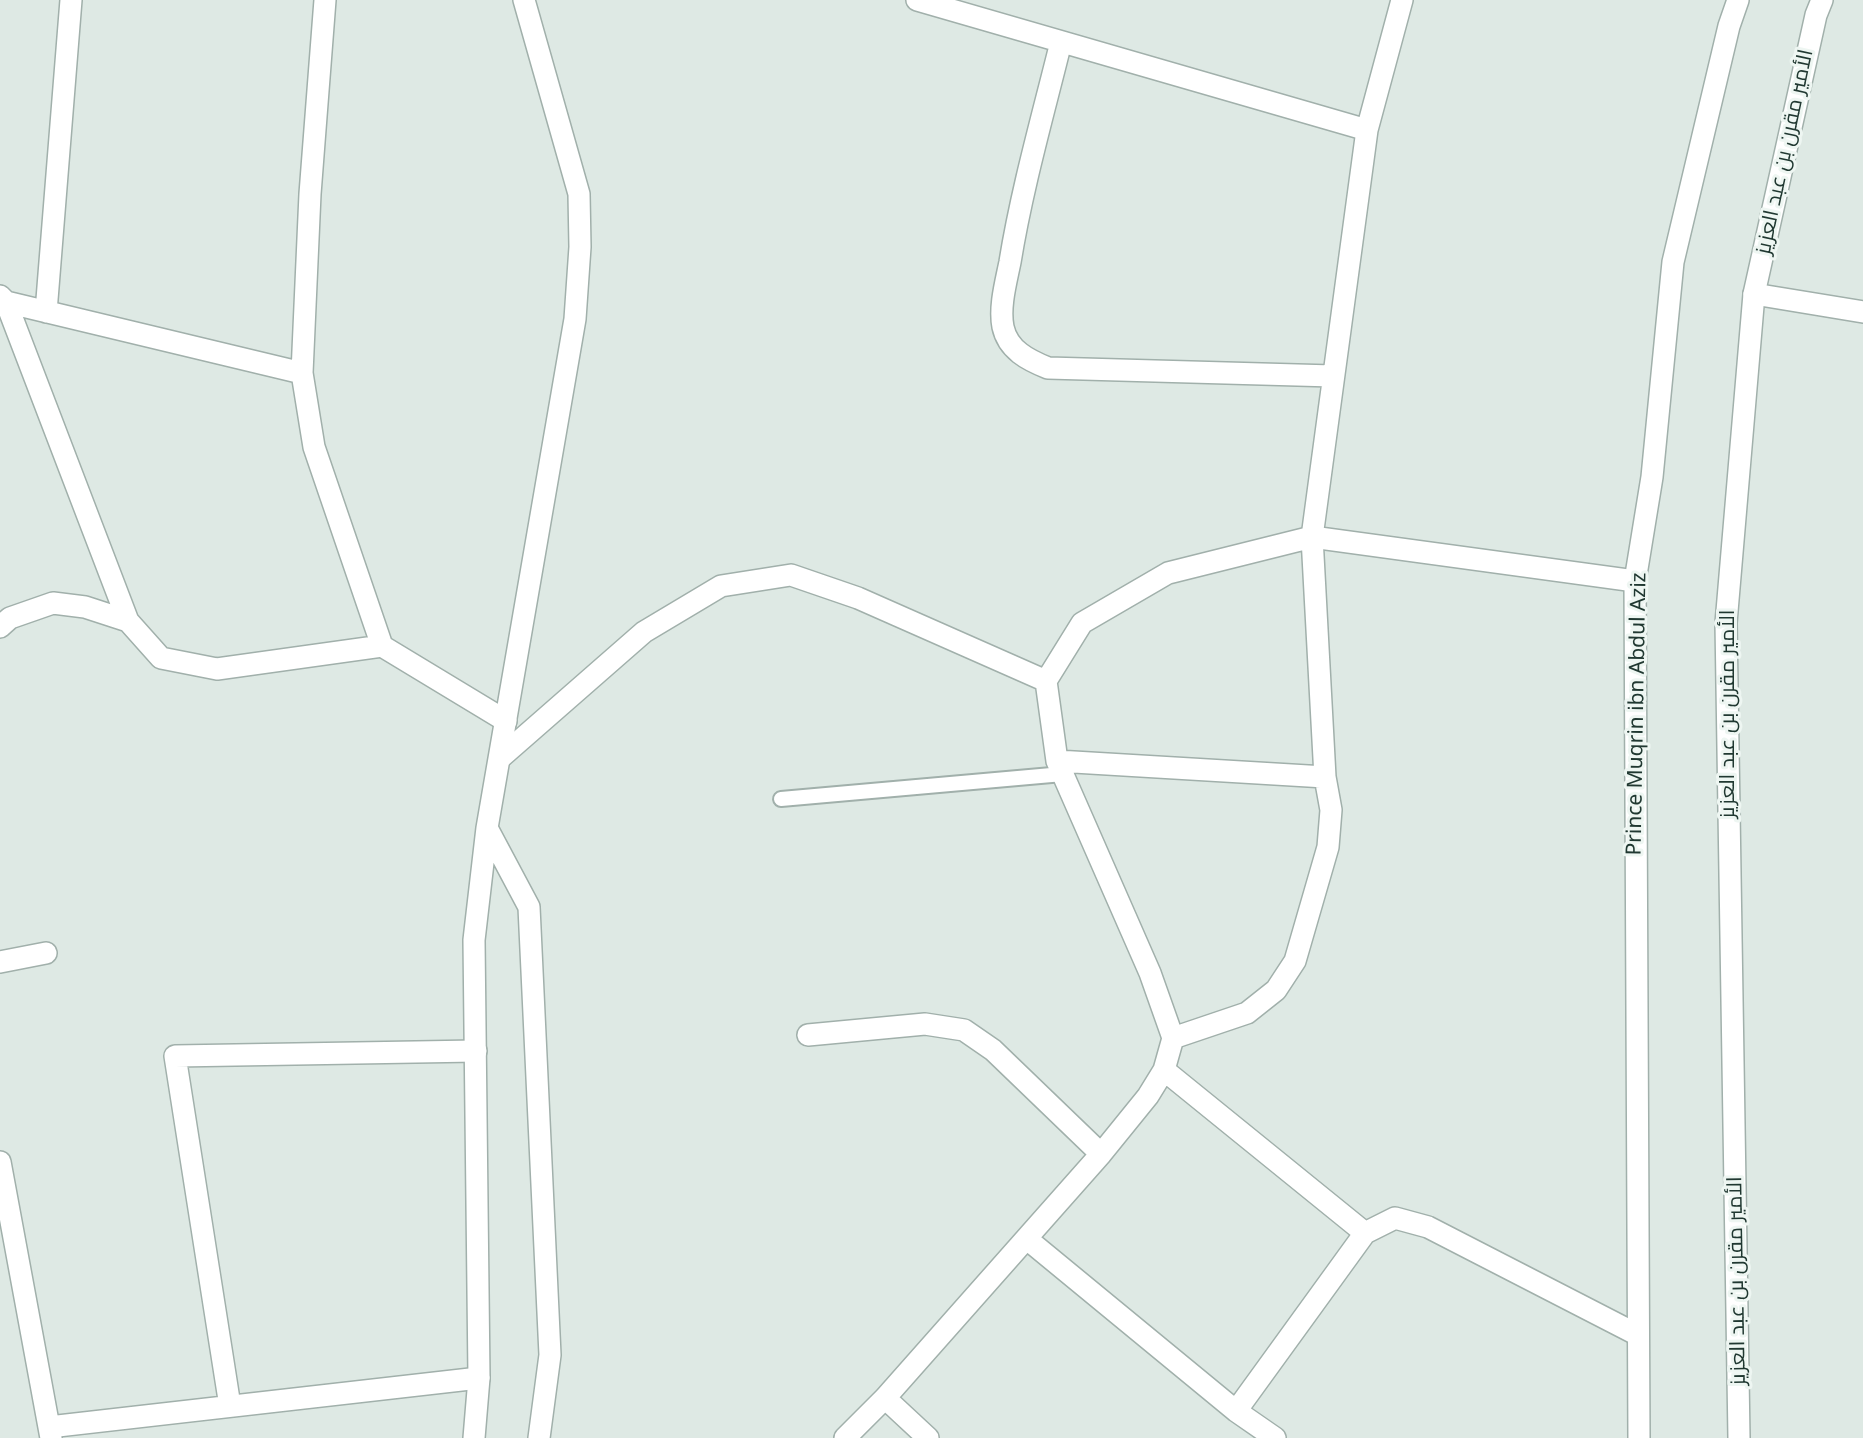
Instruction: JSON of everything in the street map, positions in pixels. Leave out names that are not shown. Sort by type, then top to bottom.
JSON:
[{"type":"street","points":[[46,312],[71,0]]},
{"type":"street","points":[[325,0],[310,194],[303,373],[314,447],[382,646]]},
{"type":"street","points":[[474,1438],[479,1378],[474,940],[487,828],[575,319],[580,247],[579,194],[524,0]]},
{"type":"street","points":[[917,0],[1367,130]]},
{"type":"street","points":[[1173,1038],[1247,1013],[1276,990],[1295,961],[1328,847],[1331,810],[1325,778],[1312,537],[1367,130],[1402,0]]},
{"type":"street","name":"Prince Muqrin ibn Abdul Aziz","points":[[1639,1438],[1635,582],[1652,477],[1673,262],[1729,26],[1738,0]]},
{"type":"street","name":"الأمير مقرن بن عبد العزيز","points":[[1739,1438],[1726,623],[1754,294],[1816,15],[1822,0]]},
{"type":"street","points":[[1061,42],[1017,221],[1003,299],[1002,326],[1008,340],[1025,359],[1048,368],[1334,376]]},
{"type":"street","points":[[1754,294],[1863,313]]},
{"type":"street","points":[[3,299],[46,312],[303,373]]},
{"type":"street","points":[[3,299],[128,621],[161,659],[217,669],[382,646],[506,721]]},
{"type":"street","points":[[845,1438],[885,1398],[1101,1154],[1148,1096],[1164,1070],[1173,1038],[1150,973],[1060,767],[1046,681],[1082,623],[1168,573],[1312,537],[1635,582]]},
{"type":"street","points":[[500,758],[644,632],[721,586],[791,575],[859,598],[1046,681]]},
{"type":"street","points":[[0,628],[10,618],[53,603],[85,607],[128,621]]},
{"type":"street","points":[[1060,767],[1325,778]]},
{"type":"street","points":[[487,828],[529,907],[550,1355],[539,1438]]},
{"type":"street","points":[[0,961],[46,953]]},
{"type":"street","points":[[808,1035],[925,1024],[964,1030],[993,1050],[1101,1154]]},
{"type":"street","points":[[230,1406],[175,1056],[476,1051]]},
{"type":"street","points":[[1164,1070],[1365,1233]]},
{"type":"street","points":[[0,1162],[50,1432],[230,1406],[479,1378]]},
{"type":"street","points":[[1236,1411],[1365,1233],[1395,1218],[1428,1227],[1638,1335]]},
{"type":"street","points":[[1027,1239],[1236,1411],[1275,1438]]},
{"type":"street","points":[[885,1398],[928,1438]]},
{"type":"lane","points":[[781,799],[1060,767]]}]
